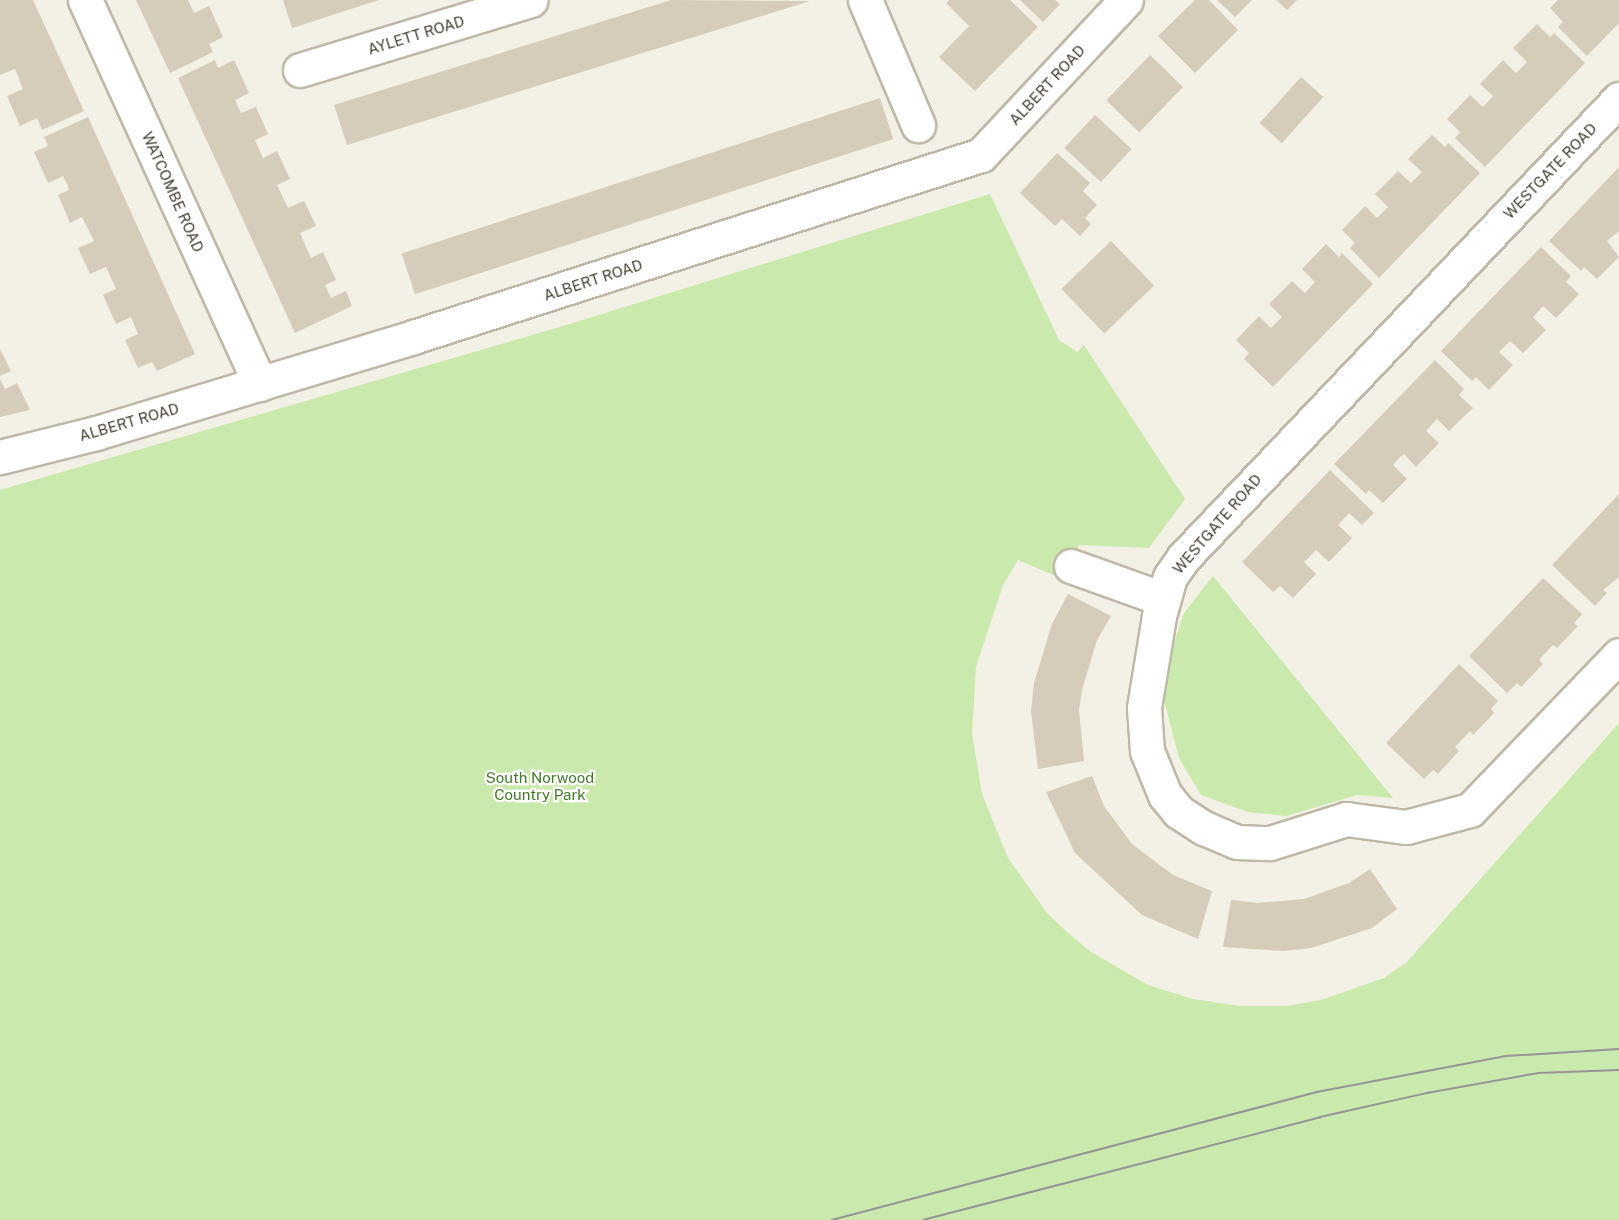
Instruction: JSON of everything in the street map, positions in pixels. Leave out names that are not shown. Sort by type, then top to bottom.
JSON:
[{"type":"street","name":"WATCOMBE ROAD","points":[[85,0],[260,384]]},
{"type":"street","name":"AYLETT ROAD","points":[[300,70],[531,0]]},
{"type":"street","points":[[865,0],[918,125]]},
{"type":"street","name":"ALBERT ROAD","points":[[0,457],[260,384],[981,155],[1126,0]]},
{"type":"street","name":"WESTGATE ROAD","points":[[1619,99],[1192,548],[1170,577],[1163,599],[1144,708],[1147,751],[1165,795],[1179,812],[1204,828],[1237,842],[1270,843],[1346,819],[1406,827],[1470,810],[1619,655]]},
{"type":"street","points":[[1071,566],[1163,599]]},
{"type":"green space","name":"South Norwood Country Park","points":[[990,194],[1059,340],[1077,352],[1084,345],[1185,499],[1149,548],[1079,545],[1065,580],[1018,560],[1003,585],[976,667],[972,734],[982,794],[1008,858],[1047,913],[1069,934],[1091,952],[1148,985],[1193,999],[1240,1006],[1287,1006],[1321,1000],[1384,978],[1407,962],[1619,723],[1619,1220],[0,1220],[0,490],[563,326]]},
{"type":"green space","points":[[1213,576],[1393,798],[1357,795],[1286,816],[1248,812],[1201,795],[1179,758],[1164,700],[1171,652],[1184,613]]},
{"type":"building","points":[[0,0],[33,0],[84,111],[42,130],[37,118],[20,126],[7,96],[23,89],[15,69],[0,75]]},
{"type":"building","points":[[136,0],[188,0],[194,13],[209,6],[223,37],[209,44],[213,52],[170,73]]},
{"type":"building","points":[[283,0],[379,0],[292,28]]},
{"type":"building","points":[[671,0],[810,1],[347,145],[334,105]]},
{"type":"building","points":[[949,0],[1010,0],[1038,27],[975,91],[939,57],[969,26],[946,3]]},
{"type":"building","points":[[1020,0],[1055,0],[1060,4],[1043,22]]},
{"type":"building","points":[[1195,0],[1209,0],[1238,30],[1195,73],[1158,36]]},
{"type":"building","points":[[1217,0],[1252,0],[1235,17]]},
{"type":"building","points":[[1276,0],[1297,0],[1287,10]]},
{"type":"building","points":[[1558,0],[1619,0],[1619,23],[1587,56],[1558,27],[1563,22],[1550,8]]},
{"type":"building","points":[[1537,24],[1550,37],[1554,33],[1585,63],[1485,167],[1455,138],[1460,132],[1447,119],[1470,95],[1483,107],[1493,96],[1480,84],[1503,60],[1516,73],[1527,62],[1513,48]]},
{"type":"building","points":[[1150,55],[1183,87],[1139,132],[1106,100]]},
{"type":"building","points":[[215,60],[218,68],[234,60],[249,93],[235,100],[241,113],[256,107],[268,134],[255,140],[263,158],[277,151],[290,179],[277,185],[288,208],[304,201],[316,226],[300,233],[311,258],[323,252],[336,280],[325,285],[331,298],[346,291],[352,306],[295,333],[178,78]]},
{"type":"building","points":[[1301,77],[1323,97],[1282,143],[1260,123]]},
{"type":"building","points":[[880,98],[893,139],[415,294],[402,253]]},
{"type":"building","points":[[1095,115],[1132,149],[1101,182],[1064,148]]},
{"type":"building","points":[[88,117],[195,354],[157,371],[152,362],[138,368],[125,340],[138,334],[131,317],[116,324],[103,295],[116,289],[106,267],[90,274],[78,248],[94,241],[82,217],[70,223],[58,195],[69,190],[67,184],[63,176],[48,183],[34,152],[48,146],[44,137]]},
{"type":"building","points":[[1432,135],[1445,147],[1448,143],[1480,173],[1379,278],[1350,248],[1355,243],[1342,230],[1365,206],[1377,218],[1388,207],[1375,194],[1398,171],[1411,183],[1422,172],[1408,159]]},
{"type":"building","points":[[1057,153],[1090,183],[1083,191],[1097,205],[1085,218],[1091,224],[1080,236],[1062,219],[1055,226],[1020,193]]},
{"type":"building","points":[[1619,167],[1619,231],[1607,241],[1619,257],[1597,279],[1584,267],[1581,271],[1549,241]]},
{"type":"building","points":[[1111,241],[1154,286],[1104,334],[1061,289]]},
{"type":"building","points":[[1326,244],[1339,257],[1342,253],[1373,284],[1273,387],[1244,359],[1249,353],[1236,340],[1259,316],[1271,328],[1282,317],[1269,304],[1292,281],[1305,293],[1315,282],[1302,269]]},
{"type":"building","points":[[1541,247],[1571,276],[1566,282],[1579,294],[1556,318],[1543,306],[1533,317],[1546,330],[1523,353],[1510,341],[1499,352],[1513,365],[1489,390],[1476,377],[1472,381],[1441,351]]},
{"type":"building","points":[[0,349],[11,371],[0,376]]},
{"type":"building","points":[[1435,360],[1464,389],[1459,395],[1473,408],[1449,431],[1437,419],[1426,431],[1439,443],[1416,467],[1404,454],[1398,459],[1393,465],[1407,479],[1383,503],[1369,490],[1366,494],[1334,464]]},
{"type":"building","points":[[0,379],[5,389],[17,383],[30,410],[0,417]]},
{"type":"building","points":[[1330,470],[1374,513],[1362,525],[1349,513],[1338,525],[1352,538],[1329,562],[1316,550],[1304,562],[1316,574],[1293,598],[1280,586],[1273,592],[1242,562]]},
{"type":"building","points":[[1619,494],[1619,577],[1603,590],[1607,593],[1595,606],[1552,565]]},
{"type":"building","points":[[1543,578],[1582,614],[1574,623],[1578,626],[1557,648],[1553,645],[1539,660],[1543,664],[1521,687],[1517,683],[1507,693],[1469,656]]},
{"type":"building","points":[[1068,594],[1111,616],[1097,640],[1082,690],[1079,710],[1084,761],[1038,769],[1031,711],[1034,683],[1052,624]]},
{"type":"building","points":[[1459,664],[1498,701],[1491,709],[1494,713],[1473,735],[1470,731],[1455,747],[1459,751],[1438,774],[1433,770],[1424,779],[1386,743]]},
{"type":"building","points":[[1092,776],[1104,806],[1132,844],[1173,875],[1212,891],[1198,939],[1142,915],[1075,853],[1046,792]]},
{"type":"building","points":[[1370,869],[1397,909],[1372,928],[1311,948],[1283,951],[1223,947],[1231,900],[1257,903],[1304,899],[1349,883]]},
{"type":"tram line","points":[[832,1220],[1317,1092],[1506,1056],[1619,1049]]},
{"type":"tram line","points":[[923,1220],[1320,1117],[1427,1093],[1538,1073],[1619,1070]]}]
